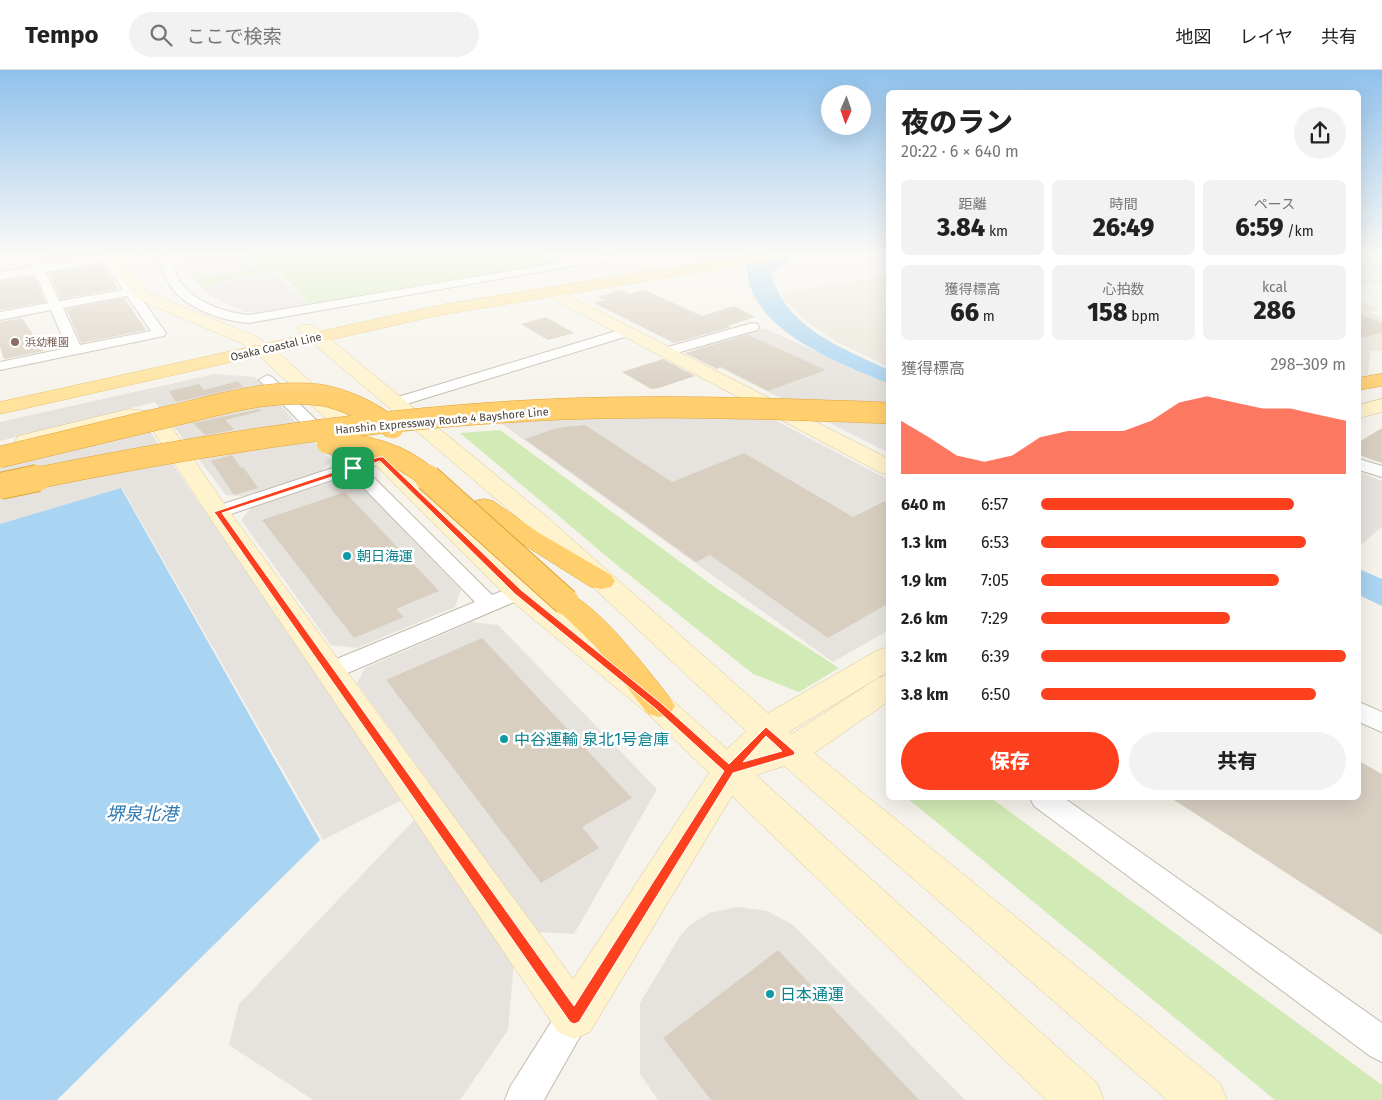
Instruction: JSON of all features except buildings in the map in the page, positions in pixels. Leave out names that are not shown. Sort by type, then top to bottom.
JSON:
[{"type":"highway","points":[[1361,384],[1382,380]]},
{"type":"highway","points":[[1361,398],[1382,394]]},
{"type":"highway","points":[[0,457],[240,400],[269,395],[316,395],[342,400],[365,408],[400,434],[484,506],[530,538],[601,581]]},
{"type":"highway","name":"Hanshin Expressway Route 4 Bayshore Line","points":[[0,474],[205,436],[287,424],[440,407],[577,399],[674,397],[886,402]]},
{"type":"highway","name":"Hanshin Expressway Route 4 Bayshore Line","points":[[0,486],[206,448],[313,432],[446,418],[597,409],[671,408],[886,413]]},
{"type":"highway","points":[[0,496],[93,476],[241,450],[312,443],[363,445],[394,455],[418,468],[606,640],[659,706]]},
{"type":"main road","name":"Osaka Coastal Line","points":[[0,408],[260,357],[311,333],[444,301]]},
{"type":"main road","name":"Osaka Coastal Line","points":[[311,333],[495,301]]},
{"type":"main road","name":"Osaka Coastal Line","points":[[0,396],[260,357]]},
{"type":"street","points":[[54,301],[76,351]]},
{"type":"street","points":[[0,316],[82,301]]},
{"type":"street","points":[[0,366],[159,333],[136,301]]},
{"type":"street","points":[[153,301],[260,357],[367,463],[518,592],[659,706],[730,770],[1080,1100]]},
{"type":"street","points":[[197,301],[210,308],[242,319],[263,318],[358,301]]},
{"type":"street","points":[[567,301],[886,466]]},
{"type":"street","points":[[666,352],[752,327]]},
{"type":"street","points":[[394,403],[626,332]]},
{"type":"street","points":[[311,333],[538,522],[790,752],[1202,1100]]},
{"type":"street","points":[[1361,391],[1382,386]]},
{"type":"street","points":[[1361,411],[1382,405]]},
{"type":"street","points":[[0,447],[129,415],[155,416],[218,512],[574,1017]]},
{"type":"street","points":[[218,512],[367,463]]},
{"type":"street","points":[[367,463],[490,605]]},
{"type":"street","points":[[1361,465],[1382,472]]},
{"type":"street","points":[[330,671],[518,592]]},
{"type":"street","points":[[523,1100],[730,770],[766,730],[886,659]]},
{"type":"street","points":[[730,770],[790,752],[886,688]]},
{"type":"street","points":[[1361,712],[1382,723]]},
{"type":"street","points":[[1047,800],[1382,1044]]},
{"type":"shaded area","points":[[221,301],[306,301],[309,304],[256,314],[254,311],[248,313]]},
{"type":"shaded area","points":[[786,301],[886,301],[886,366],[837,342],[808,323]]},
{"type":"shaded area","points":[[1361,302],[1380,309],[1367,312],[1382,317],[1382,351],[1370,351],[1368,375],[1361,377]]},
{"type":"shaded area","points":[[764,328],[886,383],[886,451],[697,356],[697,348]]},
{"type":"shaded area","points":[[215,374],[255,377],[331,461],[322,471],[243,496],[226,495],[155,402],[0,441],[0,422]]},
{"type":"shaded area","points":[[767,416],[886,478],[886,632],[833,662],[495,419]]},
{"type":"shaded area","points":[[143,421],[402,800],[323,840],[122,488],[0,524],[0,452]]},
{"type":"shaded area","points":[[1361,473],[1382,481],[1382,527],[1361,544]]},
{"type":"shaded area","points":[[334,481],[357,482],[461,590],[455,607],[357,648],[331,645],[241,520],[252,507]]},
{"type":"shaded area","points":[[472,622],[498,625],[657,789],[574,934],[537,932],[357,683],[365,668]]},
{"type":"shaded area","points":[[416,818],[514,962],[508,1030],[460,1100],[313,1100],[229,1045],[239,1004]]},
{"type":"shaded area","points":[[738,907],[767,911],[793,925],[965,1100],[658,1100],[640,1074],[640,1003],[680,936],[690,925],[709,913]]},
{"type":"green space","points":[[307,301],[334,301],[311,305]]},
{"type":"green space","points":[[500,430],[716,588],[839,668],[799,692],[753,674],[618,566],[460,433]]},
{"type":"green space","points":[[909,800],[994,800],[1382,1085],[1382,1100],[1275,1100]]},
{"type":"water","points":[[758,301],[784,301],[789,309],[818,334],[886,369],[886,383],[831,359],[793,337],[762,308]]},
{"type":"water","name":"堺泉北港","points":[[121,488],[320,840],[57,1100],[0,1100],[0,524]]},
{"type":"water","points":[[1361,570],[1382,579],[1382,606],[1361,596]]},
{"type":"place","name":"浜幼稚園","points":[[15,342]]},
{"type":"place","name":"朝日海運","points":[[347,556]]},
{"type":"place","name":"中谷運輸 泉北1号倉庫","points":[[504,739]]},
{"type":"place","name":"日本通運","points":[[770,994]]},
{"type":"route","points":[[353,468],[218,512],[574,1017],[730,770],[790,752],[766,730],[730,770],[659,706],[518,592],[381,458],[353,468]]}]
